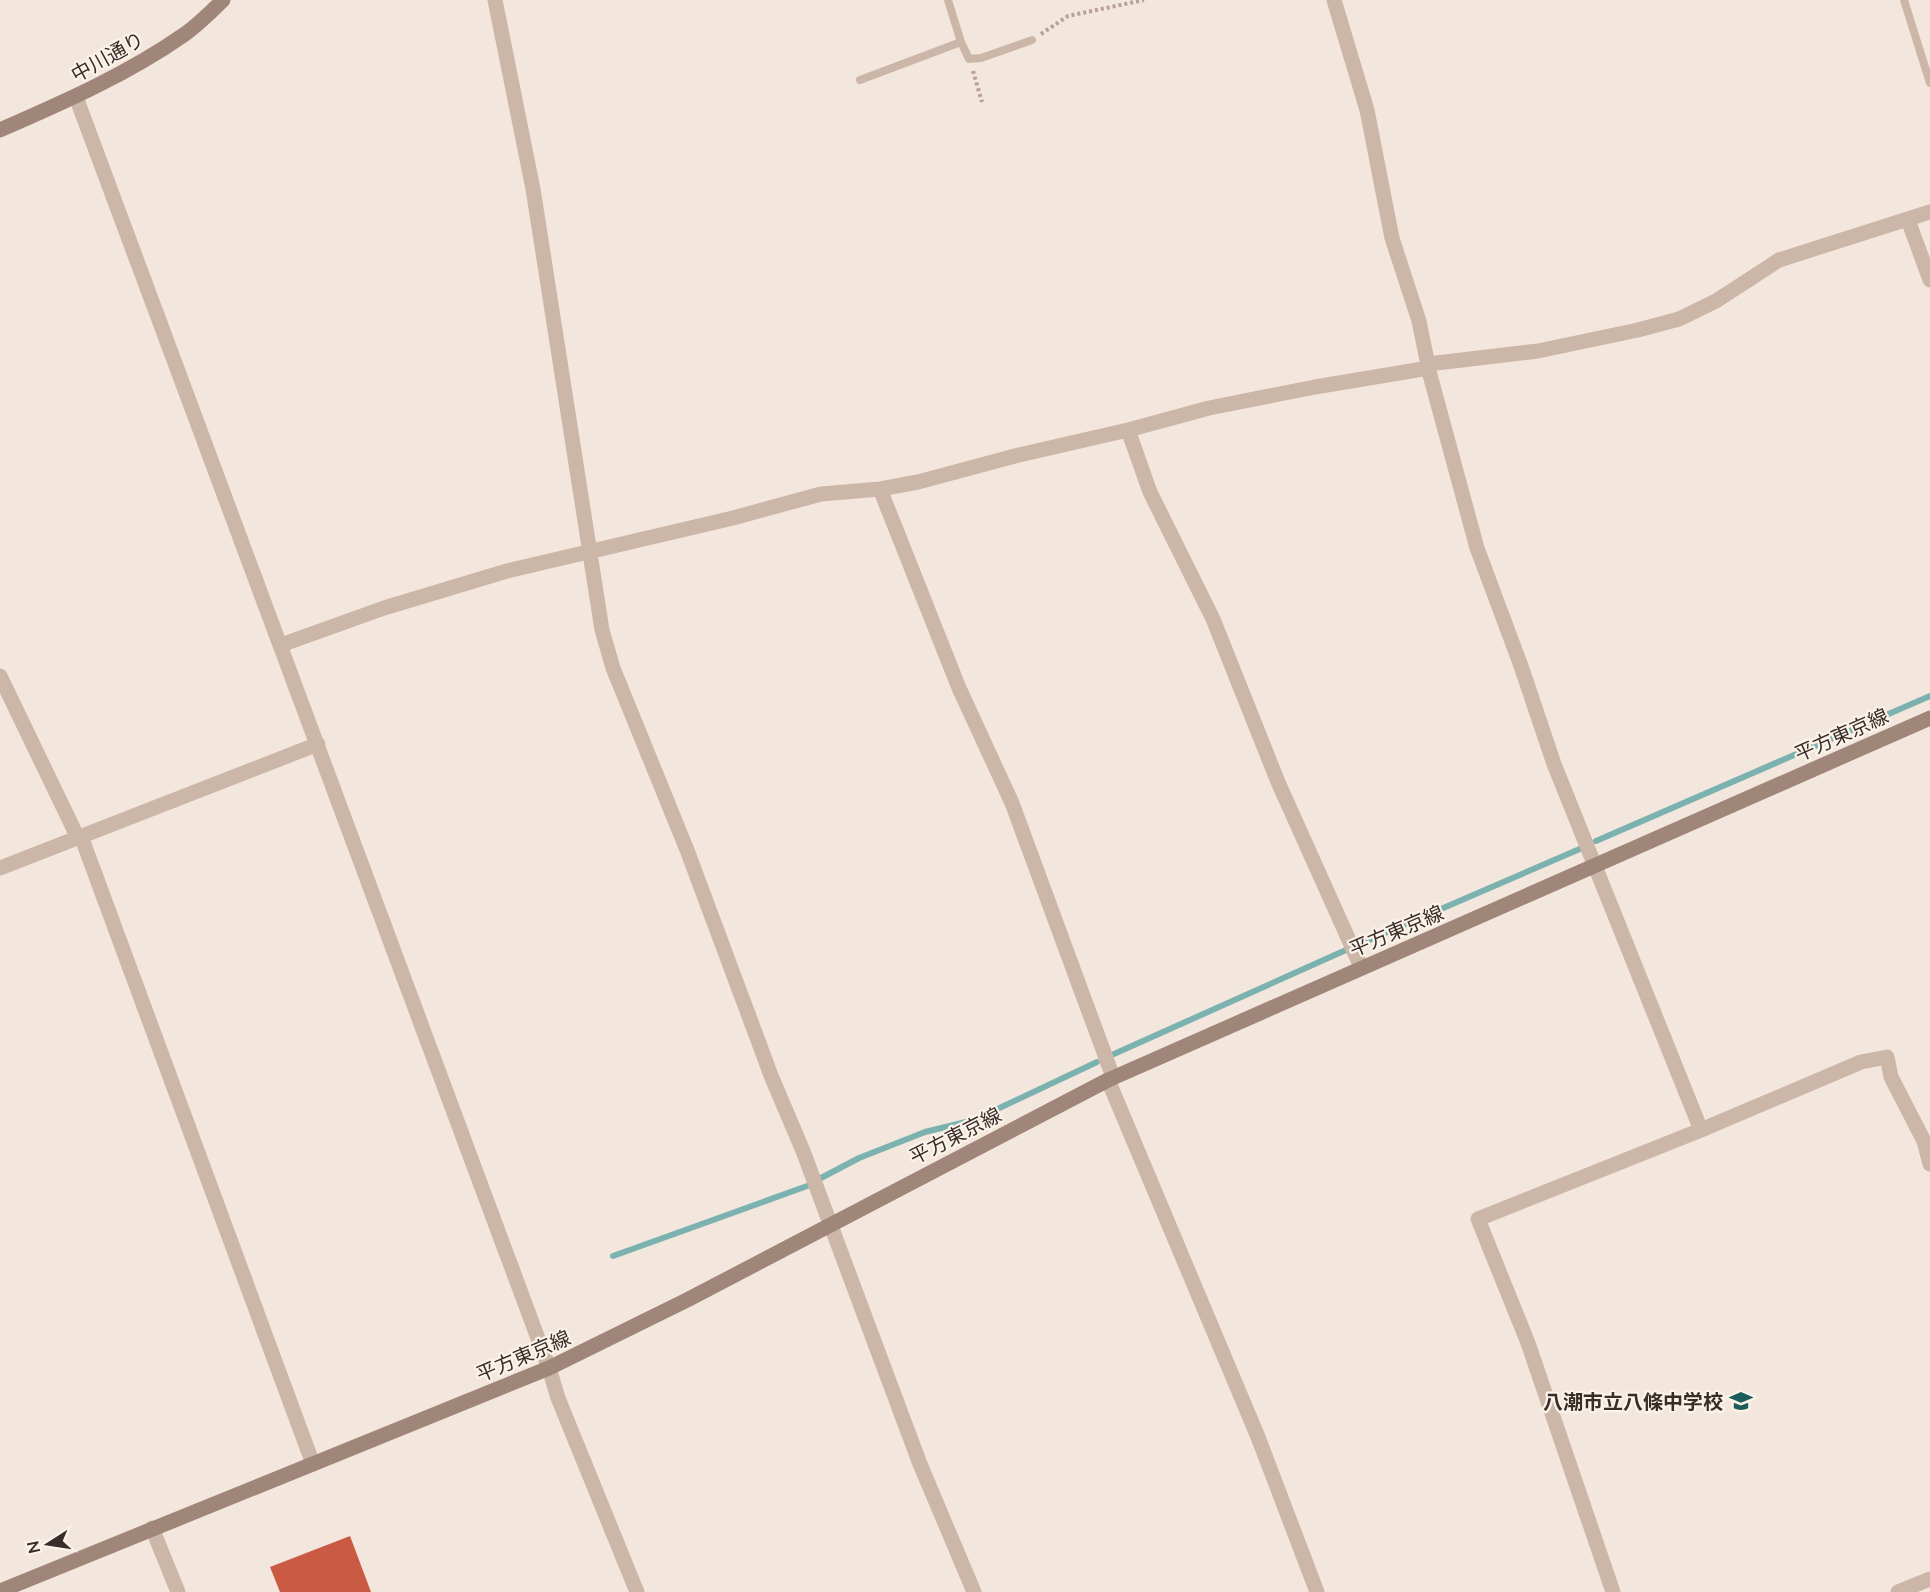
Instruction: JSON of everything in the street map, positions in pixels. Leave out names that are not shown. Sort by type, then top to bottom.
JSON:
[{"type":"main road","name":"中川通り","points":[[0,130],[76,97],[186,34],[223,0]]},
{"type":"main road","name":"平方東京線","points":[[0,1591],[549,1368],[687,1299],[1110,1078],[1930,718]]},
{"type":"street","points":[[495,0],[533,189],[602,630],[613,668],[687,850],[921,1464],[974,1592]]},
{"type":"street","points":[[1334,0],[1367,110],[1392,238],[1419,321],[1428,366],[1477,548],[1521,666],[1554,764],[1701,1130]]},
{"type":"street","points":[[76,97],[318,744],[549,1368],[558,1398],[637,1592]]},
{"type":"street","points":[[281,645],[384,608],[507,571],[733,518],[822,494],[880,489],[929,480],[1015,456],[1128,430],[1209,408],[1428,366],[1538,351],[1638,330],[1679,319],[1716,301],[1779,260],[1930,212]]},
{"type":"street","points":[[1908,220],[1930,280]]},
{"type":"street","points":[[1128,430],[1150,492],[1213,620],[1278,782],[1361,967]]},
{"type":"street","points":[[880,489],[959,688],[1012,803],[1110,1078],[1258,1437],[1317,1592]]},
{"type":"street","points":[[0,676],[79,837],[313,1464]]},
{"type":"street","points":[[0,868],[318,744]]},
{"type":"street","points":[[1613,1592],[1528,1343],[1478,1219],[1701,1130],[1862,1062],[1887,1057],[1891,1077],[1924,1142],[1930,1164]]},
{"type":"street","points":[[152,1528],[178,1592]]},
{"type":"street","points":[[1898,1592],[1930,1579]]},
{"type":"lane","points":[[948,0],[961,42],[969,59],[981,58],[1032,40]]},
{"type":"lane","points":[[1904,0],[1930,83]]},
{"type":"lane","points":[[860,80],[961,42]]},
{"type":"path","points":[[1032,40],[1068,16],[1144,0]]},
{"type":"path","points":[[969,59],[982,102]]},
{"type":"building","points":[[350,1536],[371,1592],[280,1592],[270,1567]]},
{"type":"waterway","points":[[1596,841],[1930,696]]},
{"type":"waterway","points":[[1360,944],[1582,848]]},
{"type":"waterway","points":[[1114,1054],[1346,950]]},
{"type":"waterway","points":[[821,1178],[859,1158],[925,1132],[974,1120],[1097,1062]]},
{"type":"waterway","points":[[613,1256],[810,1185]]},
{"type":"place","name":"八潮市立八條中学校","points":[[1741,1401]]}]
